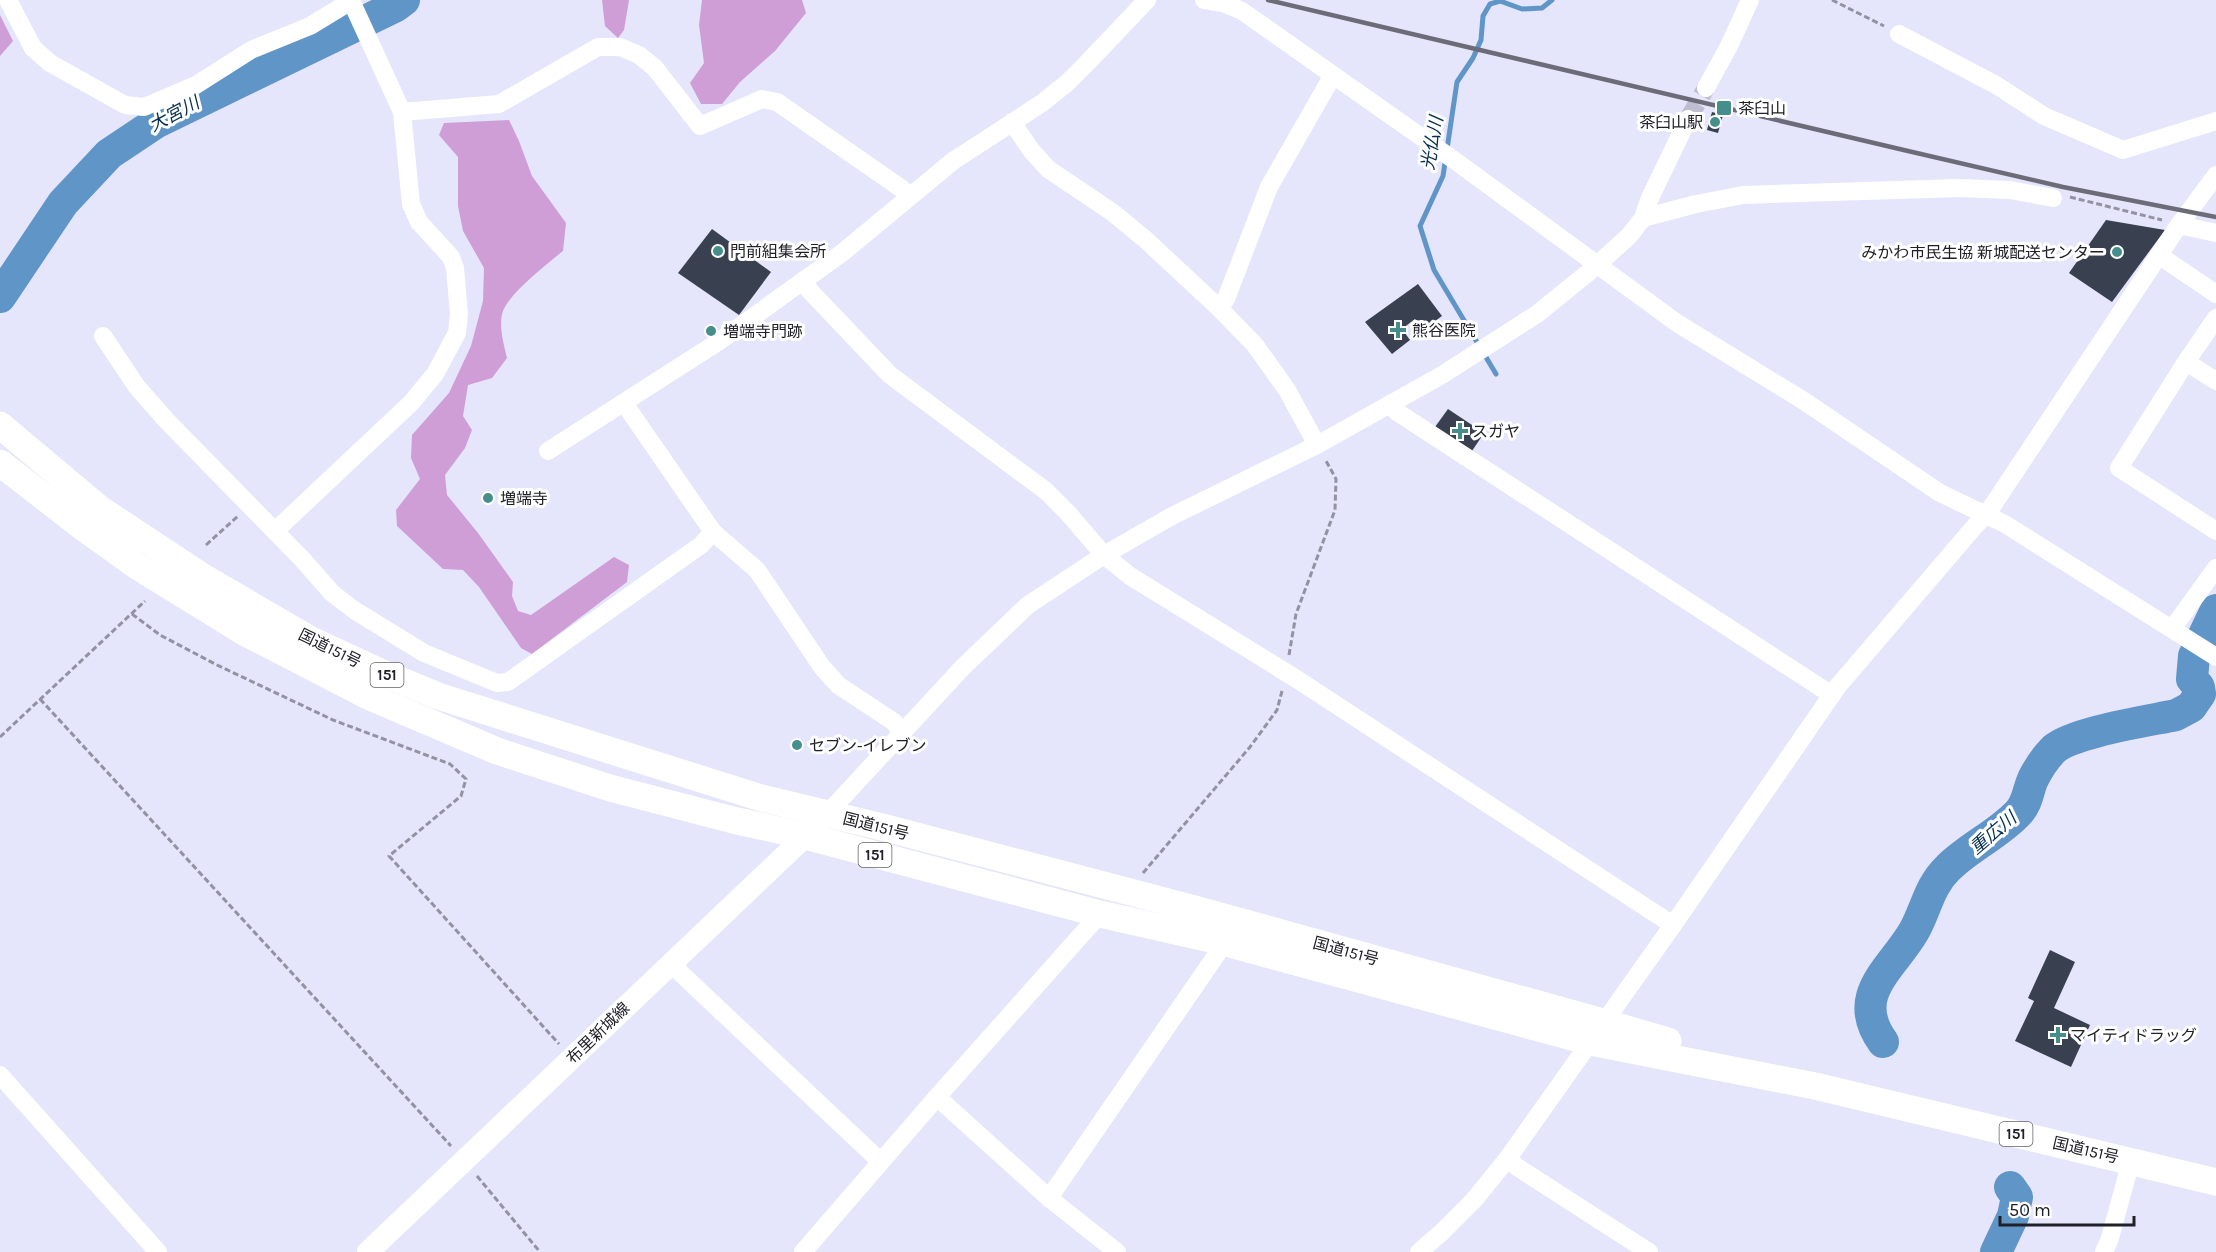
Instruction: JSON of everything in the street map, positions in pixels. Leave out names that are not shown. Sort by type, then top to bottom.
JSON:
[{"type":"highway","name":"国道151号","points":[[0,425],[100,508],[152,544],[256,609],[309,639],[438,696],[761,798],[1195,909],[1597,1032]]},
{"type":"highway","name":"国道151号","points":[[0,463],[137,566],[244,632],[368,696],[497,751],[610,788],[805,836],[1100,914],[2216,1182]]},
{"type":"main road","name":"布里新城線","points":[[368,1252],[827,814]]},
{"type":"street","points":[[8,0],[33,48],[50,63],[125,105],[144,107],[196,85],[251,50],[310,26],[351,1],[354,5],[402,112],[411,204],[419,222],[451,257],[455,268],[459,314],[457,333],[435,374],[411,403],[275,531]]},
{"type":"street","points":[[548,451],[718,342],[850,246],[952,161],[1042,103],[1067,83],[1147,0]]},
{"type":"street","points":[[1204,0],[1223,3],[1242,11],[1448,156],[1677,323],[1804,401],[1940,494],[1987,514],[2212,655]]},
{"type":"street","points":[[1706,88],[1750,0]]},
{"type":"street","points":[[1899,34],[1996,85],[2044,116],[2123,150],[2216,121]]},
{"type":"street","points":[[402,112],[499,104],[598,47],[620,47],[639,55],[655,68],[700,126],[762,99],[777,102],[909,196]]},
{"type":"street","points":[[1218,308],[1226,299],[1269,187],[1333,75]]},
{"type":"street","points":[[827,814],[963,667],[1028,605],[1104,555],[1172,516],[1317,445],[1480,352],[1537,314],[1629,236],[1643,218],[1649,200],[1688,119]]},
{"type":"street","points":[[1012,122],[1031,150],[1048,169],[1112,212],[1146,240],[1255,345],[1287,390],[1317,445]]},
{"type":"street","points":[[1419,1252],[1474,1200],[1508,1158],[1832,695],[1987,514],[2179,225],[2216,175]]},
{"type":"street","points":[[1643,218],[1743,195],[1959,188],[2010,190],[2053,198]]},
{"type":"street","points":[[2179,225],[2216,233]]},
{"type":"street","points":[[2160,256],[2216,294]]},
{"type":"street","points":[[803,281],[890,375],[1046,490],[1104,555],[1130,576],[1295,678],[1673,925]]},
{"type":"street","points":[[2216,318],[2119,468],[2216,531]]},
{"type":"street","points":[[103,336],[137,387],[166,421],[218,471],[332,593],[354,610],[424,653],[497,683],[508,682],[701,545],[713,532]]},
{"type":"street","points":[[2187,362],[2216,381]]},
{"type":"street","points":[[624,403],[713,532],[757,570],[822,667],[838,685],[894,722],[902,733]]},
{"type":"street","points":[[1390,404],[1397,412],[1832,695]]},
{"type":"street","points":[[2172,629],[2216,568]]},
{"type":"street","points":[[803,1252],[1100,914]]},
{"type":"street","points":[[1049,1198],[1217,954],[1215,940]]},
{"type":"street","points":[[671,964],[881,1162]]},
{"type":"street","points":[[0,1075],[158,1252]]},
{"type":"street","points":[[937,1097],[1049,1198],[1118,1252]]},
{"type":"street","points":[[1508,1158],[1517,1167],[1649,1252]]},
{"type":"street","points":[[2104,1252],[2131,1161]]},
{"type":"path","points":[[1832,0],[1899,34]]},
{"type":"path","points":[[2053,198],[2070,197],[2179,225]]},
{"type":"path","points":[[206,545],[249,506]]},
{"type":"path","points":[[0,737],[145,601]]},
{"type":"path","points":[[132,614],[160,635],[217,665],[333,720],[450,764],[466,779],[461,796],[389,856],[572,1058]]},
{"type":"path","points":[[40,699],[463,1160],[540,1252]]},
{"type":"shaded area","points":[[602,0],[629,0],[624,30],[618,38],[605,26]]},
{"type":"shaded area","points":[[702,0],[802,0],[806,13],[775,51],[740,82],[722,104],[701,104],[690,83],[704,63],[699,25]]},
{"type":"shaded area","points":[[0,15],[13,41],[0,56]]},
{"type":"shaded area","points":[[509,120],[532,176],[566,223],[563,251],[513,296],[503,311],[501,329],[507,358],[492,378],[468,385],[463,416],[472,430],[465,448],[445,475],[447,495],[513,582],[512,596],[518,611],[531,615],[614,557],[629,565],[627,582],[532,654],[521,648],[479,587],[463,570],[443,569],[397,526],[396,510],[420,479],[411,458],[412,435],[449,393],[471,346],[483,301],[484,268],[463,231],[458,206],[458,157],[439,135],[444,123]]},
{"type":"building","name":"茶臼山駅","points":[[1712,112],[1723,115],[1718,133],[1707,130]]},
{"type":"building","name":"みかわ市民生協 新城配送センター","points":[[2106,220],[2165,230],[2112,302],[2069,273]]},
{"type":"building","name":"門前組集会所","points":[[712,229],[771,272],[739,315],[678,273]]},
{"type":"building","points":[[1418,284],[1442,316],[1423,330],[1415,319],[1402,329],[1410,340],[1392,354],[1365,322]]},
{"type":"building","points":[[1448,409],[1484,433],[1472,451],[1435,427]]},
{"type":"building","points":[[2050,950],[2075,962],[2054,1008],[2090,1025],[2071,1067],[2015,1041],[2034,1001],[2028,998]]},
{"type":"waterway","name":"大宮川","points":[[0,297],[63,203],[109,154],[157,122],[396,6],[404,0]]},
{"type":"waterway","name":"光仏川","points":[[1496,374],[1434,270],[1420,226],[1443,176],[1457,82],[1473,58],[1481,40],[1483,16],[1490,4],[1500,1],[1522,9],[1542,8],[1552,0]]},
{"type":"waterway","name":"重広川","points":[[1883,1042],[1874,1025],[1870,1010],[1872,996],[1877,983],[1914,931],[1936,882],[1956,860],[2019,812],[2035,775],[2054,749],[2094,732],[2176,715],[2191,707],[2200,694],[2199,687],[2192,679],[2194,656],[2216,610]]},
{"type":"waterway","name":"重広川","points":[[1996,1252],[2013,1216],[2017,1197],[2010,1187]]},
{"type":"tunnel","points":[[1688,119],[1706,88]]},
{"type":"railway","points":[[1268,0],[2063,187],[2216,217]]},
{"type":"place","name":"茶臼山","points":[[1724,108]]},
{"type":"place","name":"茶臼山駅","points":[[1715,122]]},
{"type":"place","name":"門前組集会所","points":[[718,251]]},
{"type":"place","name":"みかわ市民生協 新城配送センター","points":[[2117,252]]},
{"type":"place","name":"熊谷医院","points":[[1398,330]]},
{"type":"place","name":"増端寺門跡","points":[[711,331]]},
{"type":"place","name":"スガヤ","points":[[1460,431]]},
{"type":"place","name":"増端寺","points":[[488,498]]},
{"type":"place","name":"セブン-イレブン","points":[[797,745]]},
{"type":"place","name":"マイティドラッグ","points":[[2058,1035]]}]
